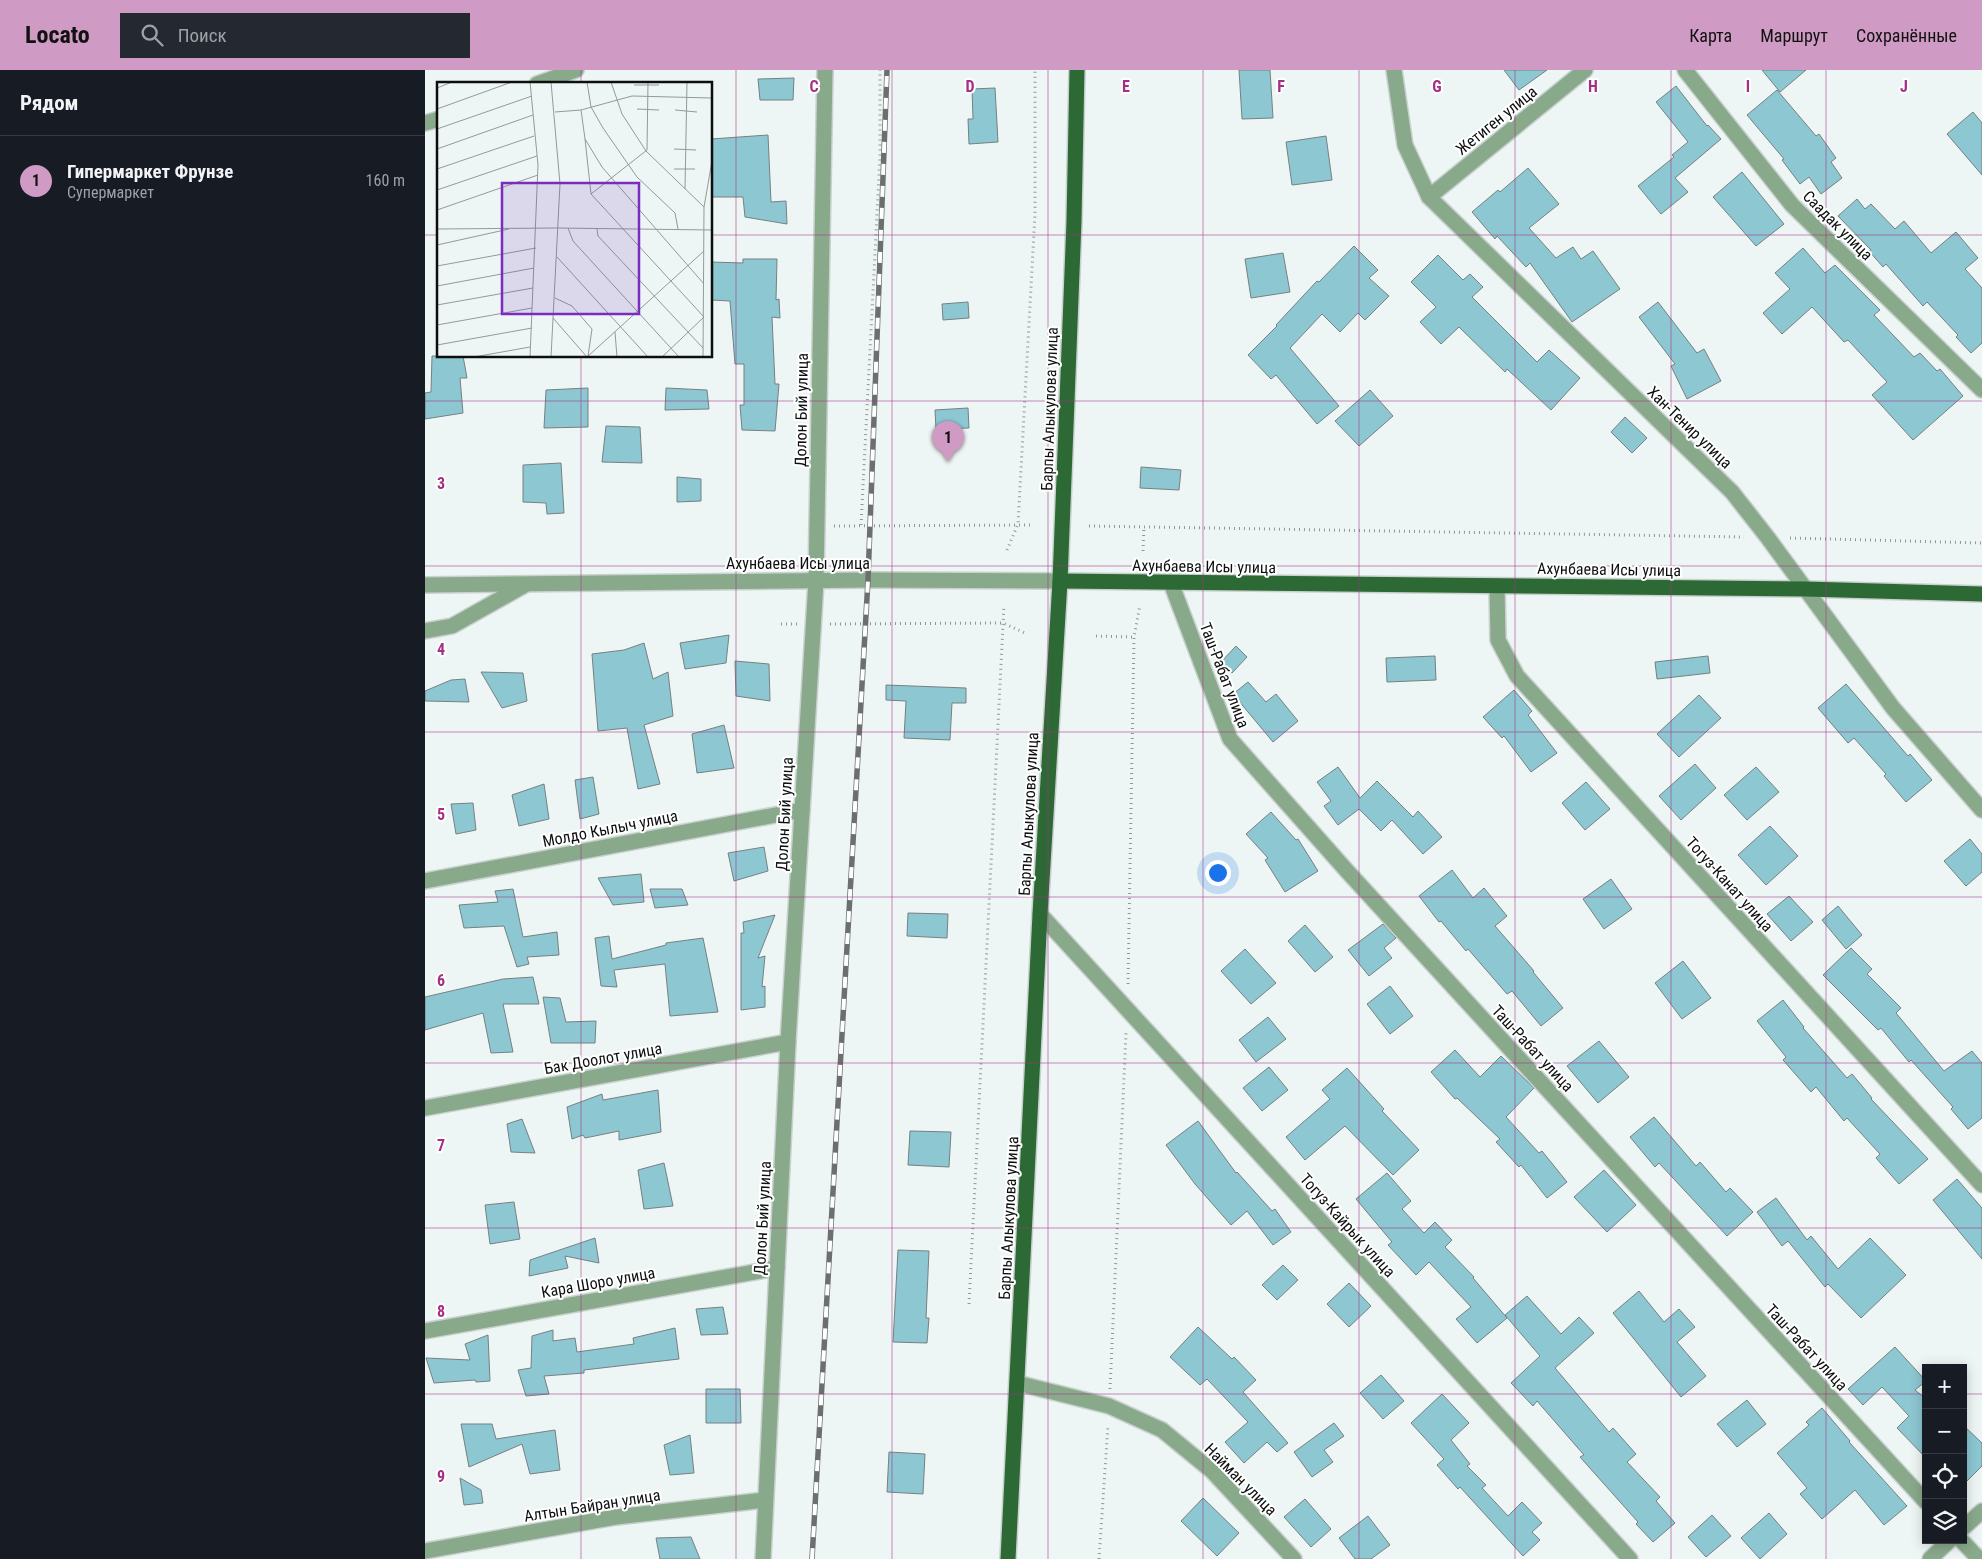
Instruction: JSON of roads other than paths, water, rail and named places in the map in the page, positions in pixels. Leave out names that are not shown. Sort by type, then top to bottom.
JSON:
[{"type":"main road","name":"Барпы Алыкулова улица","points":[[1008,1559],[1040,914],[1060,581],[1074,221],[1077,70]]},
{"type":"main road","name":"Ахунбаева Исы улица","points":[[1060,581],[1806,589],[1982,594]]},
{"type":"street","points":[[543,82],[576,70]]},
{"type":"street","name":"Долон Бий улица","points":[[763,1559],[788,1042],[815,581],[825,70]]},
{"type":"street","name":"Хан-Тенир улица","points":[[1394,70],[1405,145],[1429,197],[1732,492],[1893,708],[1982,810]]},
{"type":"street","name":"Жетиген улица","points":[[1429,197],[1585,70]]},
{"type":"street","name":"Саадак улица","points":[[1685,70],[1792,205],[1982,390]]},
{"type":"street","points":[[425,123],[437,119]]},
{"type":"street","name":"Ахунбаева Исы улица","points":[[425,585],[815,581],[1060,581]]},
{"type":"street","points":[[425,631],[452,626],[528,583]]},
{"type":"street","name":"Таш-Рабат улица","points":[[1171,583],[1230,739],[1347,871],[1923,1499]]},
{"type":"street","name":"Тогуз-Канат улица","points":[[1497,586],[1498,640],[1517,676],[1982,1185]]},
{"type":"street","name":"Молдо Кылыч улица","points":[[425,881],[802,810]]},
{"type":"street","name":"Тогуз-Кайрык улица","points":[[1040,914],[1630,1559]]},
{"type":"street","name":"Бак Доолот улица","points":[[425,1108],[788,1042]]},
{"type":"street","name":"Кара Шоро улица","points":[[425,1331],[777,1268]]},
{"type":"street","name":"Найман улица","points":[[1017,1383],[1109,1406],[1162,1430],[1212,1471],[1294,1559]]},
{"type":"street","name":"Алтын Байран улица","points":[[425,1551],[617,1517],[765,1500]]},
{"type":"street","points":[[1967,1524],[1982,1511]]},
{"type":"street","points":[[1929,1559],[1946,1544]]},
{"type":"street","points":[[1965,1544],[1979,1559]]},
{"type":"railway","points":[[812,1559],[868,580],[887,70]]},
{"type":"place","name":"Гипермаркет Фрунзе","points":[[948,462]]}]
